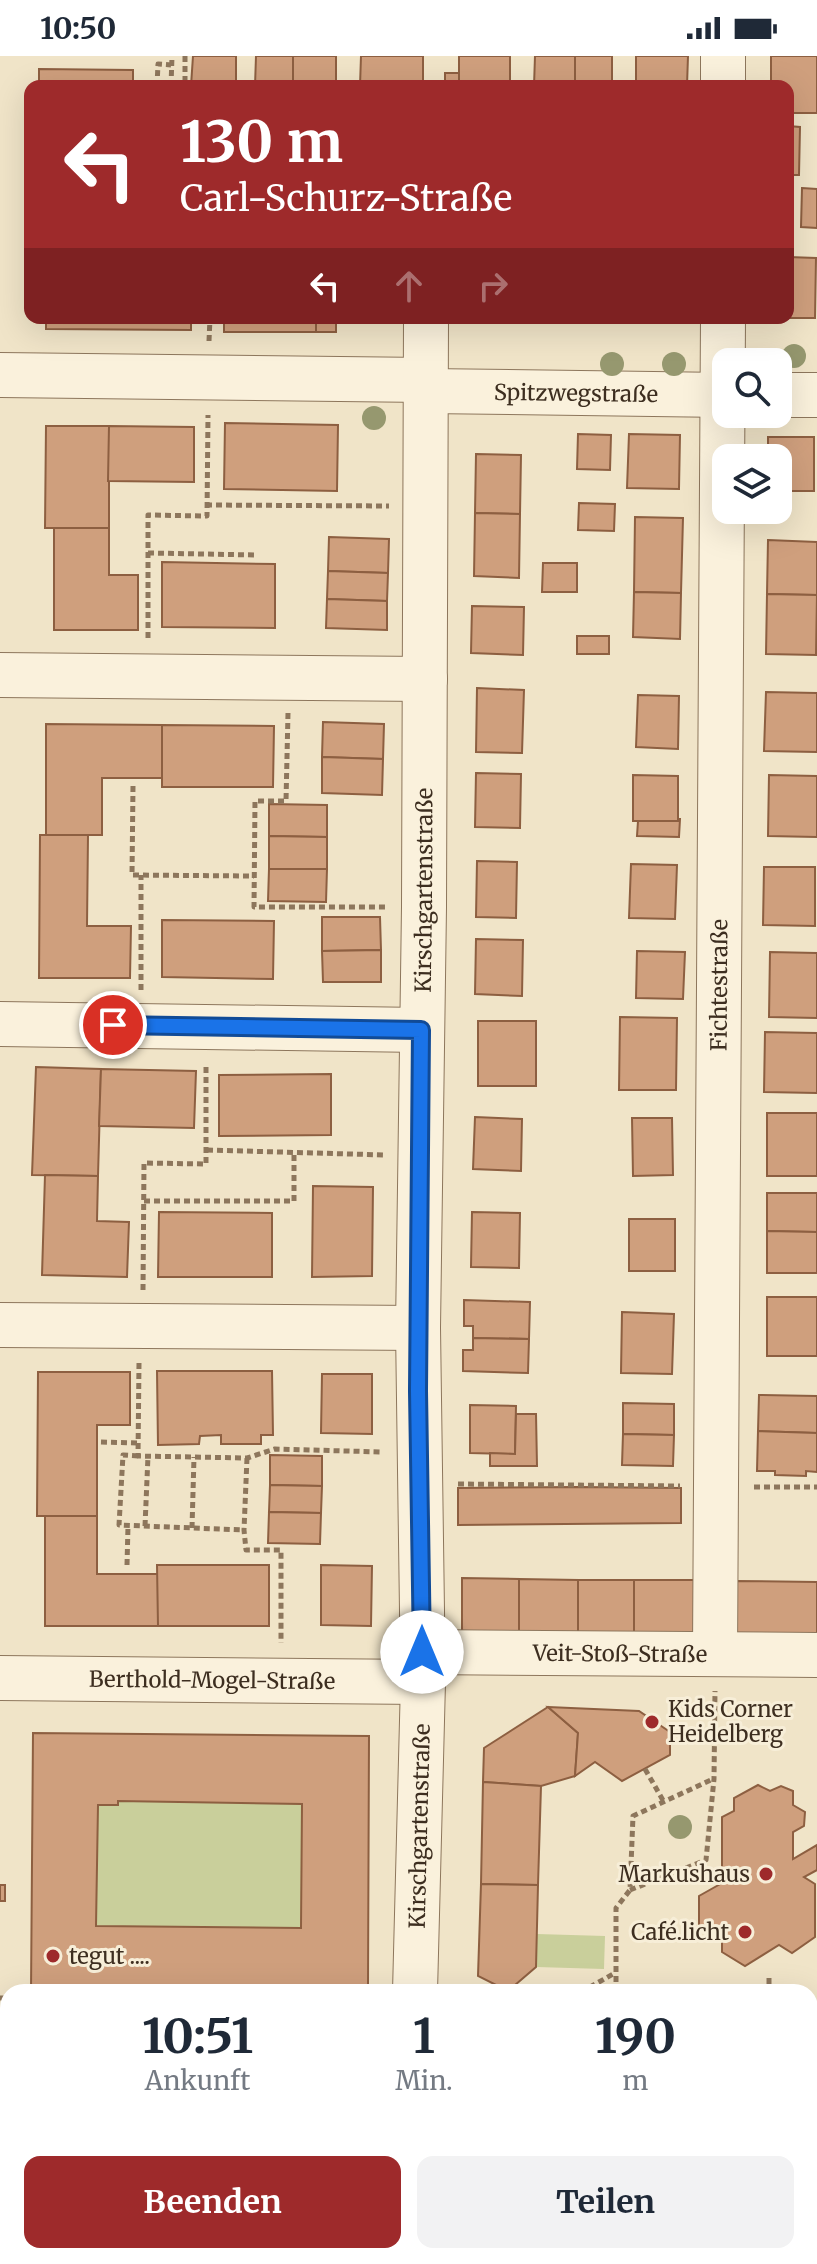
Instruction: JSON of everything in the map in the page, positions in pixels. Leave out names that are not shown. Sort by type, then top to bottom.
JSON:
[{"type":"street","points":[[723,56],[723,80]]},
{"type":"street","name":"Kirschgartenstraße","points":[[415,1984],[422,1667],[418,1328],[424,907],[426,324]]},
{"type":"street","name":"Fichtestraße","points":[[723,324],[724,348]]},
{"type":"street","name":"Spitzwegstraße","points":[[0,375],[208,377],[712,395]]},
{"type":"street","points":[[792,395],[817,395]]},
{"type":"street","name":"Fichtestraße","points":[[715,1653],[725,428]]},
{"type":"street","points":[[0,675],[425,679]]},
{"type":"street","points":[[0,1024],[421,1030]]},
{"type":"street","points":[[0,1325],[418,1328]]},
{"type":"street","name":"Veit-Stoß-Straße","points":[[422,1667],[715,1653],[817,1655]]},
{"type":"street","name":"Berthold-Mogel-Straße","points":[[0,1678],[281,1680],[422,1667]]},
{"type":"path","points":[[171,80],[172,56]]},
{"type":"path","points":[[185,56],[185,80]]},
{"type":"path","points":[[157,80],[158,64],[171,65]]},
{"type":"path","points":[[147,675],[148,515],[207,516],[208,377]]},
{"type":"path","points":[[206,505],[425,506]]},
{"type":"path","points":[[148,553],[256,555]]},
{"type":"path","points":[[288,677],[286,801],[255,801],[254,907],[424,907]]},
{"type":"path","points":[[133,786],[132,875],[254,876]]},
{"type":"path","points":[[141,875],[141,1025]]},
{"type":"path","points":[[207,1150],[420,1156]]},
{"type":"path","points":[[144,1201],[294,1201],[294,1152]]},
{"type":"path","points":[[101,1442],[138,1443]]},
{"type":"path","points":[[138,1456],[123,1455],[119,1525],[244,1530]]},
{"type":"path","points":[[145,1526],[148,1456]]},
{"type":"path","points":[[192,1528],[194,1457]]},
{"type":"path","points":[[247,1458],[246,1550],[281,1550],[281,1680]]},
{"type":"path","points":[[421,1484],[817,1487]]},
{"type":"path","points":[[127,1565],[128,1526]]},
{"type":"path","points":[[616,1984],[616,1908],[630,1890],[706,1860],[714,1779],[715,1653]]},
{"type":"path","points":[[714,1733],[769,1735],[769,1730]]},
{"type":"path","points":[[645,1769],[664,1802]]},
{"type":"path","points":[[630,1890],[633,1816],[714,1779]]},
{"type":"path","points":[[595,1984],[615,1973]]},
{"type":"path","points":[[769,1978],[769,1984]]},
{"type":"green space","points":[[118,1801],[302,1804],[301,1928],[96,1926],[98,1805],[117,1805]]},
{"type":"green space","points":[[537,1934],[605,1936],[604,1969],[536,1967]]},
{"type":"building","points":[[193,56],[236,56],[236,80],[191,80]]},
{"type":"building","points":[[256,56],[293,56],[293,80],[255,80]]},
{"type":"building","points":[[293,56],[336,56],[336,80],[293,80]]},
{"type":"building","points":[[361,56],[423,56],[423,80],[360,80]]},
{"type":"building","points":[[459,56],[510,56],[510,80],[459,80]]},
{"type":"building","points":[[535,56],[575,56],[575,80],[534,80]]},
{"type":"building","points":[[575,56],[612,56],[612,80],[575,80]]},
{"type":"building","points":[[636,56],[688,56],[687,80],[636,80]]},
{"type":"building","points":[[771,56],[817,56],[817,113],[794,113],[794,80],[771,80]]},
{"type":"building","points":[[39,69],[133,70],[133,80],[39,80]]},
{"type":"building","points":[[445,73],[459,73],[459,80],[445,80]]},
{"type":"building","points":[[794,126],[800,127],[799,175],[794,175]]},
{"type":"building","points":[[802,188],[817,189],[817,228],[801,227]]},
{"type":"building","points":[[794,257],[816,258],[815,318],[794,318]]},
{"type":"building","points":[[46,324],[191,324],[191,330],[46,329]]},
{"type":"building","points":[[224,324],[316,324],[316,332],[224,332]]},
{"type":"building","points":[[316,324],[336,324],[336,332],[316,332]]},
{"type":"building","points":[[225,423],[338,425],[337,491],[224,489]]},
{"type":"building","points":[[46,426],[109,426],[109,528],[45,528]]},
{"type":"building","points":[[109,426],[194,427],[194,482],[108,481]]},
{"type":"building","points":[[578,434],[611,435],[610,470],[577,469]]},
{"type":"building","points":[[629,434],[680,435],[679,489],[627,488]]},
{"type":"building","points":[[768,437],[814,437],[814,491],[792,491],[792,444],[768,444]]},
{"type":"building","points":[[476,454],[521,455],[520,514],[475,513]]},
{"type":"building","points":[[579,503],[615,504],[614,531],[578,530]]},
{"type":"building","points":[[475,513],[520,514],[519,578],[474,576]]},
{"type":"building","points":[[635,517],[683,518],[681,593],[634,592]]},
{"type":"building","points":[[54,528],[109,528],[109,575],[138,575],[138,630],[54,630]]},
{"type":"building","points":[[329,537],[389,539],[388,573],[328,571]]},
{"type":"building","points":[[768,540],[817,542],[817,595],[767,594]]},
{"type":"building","points":[[162,562],[275,564],[275,628],[162,627]]},
{"type":"building","points":[[543,563],[577,563],[577,592],[542,592]]},
{"type":"building","points":[[328,571],[388,573],[387,601],[327,599]]},
{"type":"building","points":[[634,592],[681,593],[680,639],[633,637]]},
{"type":"building","points":[[767,594],[817,595],[816,655],[766,654]]},
{"type":"building","points":[[327,599],[387,601],[387,630],[326,628]]},
{"type":"building","points":[[472,606],[524,607],[523,655],[471,653]]},
{"type":"building","points":[[577,636],[609,636],[609,654],[577,654]]},
{"type":"building","points":[[477,688],[524,690],[522,753],[476,752]]},
{"type":"building","points":[[766,692],[817,693],[817,752],[764,751]]},
{"type":"building","points":[[638,695],[679,696],[678,749],[636,747]]},
{"type":"building","points":[[323,722],[384,724],[383,759],[322,757]]},
{"type":"building","points":[[46,724],[162,725],[162,778],[102,778],[102,835],[46,835]]},
{"type":"building","points":[[162,725],[274,726],[273,787],[162,787]]},
{"type":"building","points":[[322,757],[383,759],[382,795],[322,793]]},
{"type":"building","points":[[476,773],[521,774],[520,828],[475,827]]},
{"type":"building","points":[[633,775],[678,776],[678,821],[633,821]]},
{"type":"building","points":[[769,775],[817,776],[817,837],[768,836]]},
{"type":"building","points":[[269,804],[327,805],[327,837],[269,836]]},
{"type":"building","points":[[678,819],[679,837],[637,836],[638,821]]},
{"type":"building","points":[[40,835],[88,835],[87,926],[131,926],[130,978],[39,978]]},
{"type":"building","points":[[269,836],[327,837],[327,869],[269,869]]},
{"type":"building","points":[[477,861],[517,862],[516,918],[476,917]]},
{"type":"building","points":[[631,864],[677,865],[675,919],[629,918]]},
{"type":"building","points":[[764,867],[815,867],[815,926],[763,925]]},
{"type":"building","points":[[269,869],[327,869],[326,902],[268,901]]},
{"type":"building","points":[[322,917],[380,917],[381,950],[322,951]]},
{"type":"building","points":[[162,920],[274,921],[273,979],[162,977]]},
{"type":"building","points":[[476,939],[523,940],[522,996],[475,994]]},
{"type":"building","points":[[381,950],[381,982],[323,982],[322,951]]},
{"type":"building","points":[[637,951],[685,952],[683,999],[636,998]]},
{"type":"building","points":[[770,952],[817,953],[817,1018],[769,1017]]},
{"type":"building","points":[[620,1017],[677,1018],[676,1090],[619,1090]]},
{"type":"building","points":[[478,1021],[536,1021],[536,1086],[478,1086]]},
{"type":"building","points":[[765,1032],[817,1033],[817,1093],[764,1092]]},
{"type":"building","points":[[36,1067],[101,1069],[98,1176],[32,1175]]},
{"type":"building","points":[[101,1069],[196,1071],[194,1128],[99,1126]]},
{"type":"building","points":[[331,1074],[331,1135],[219,1136],[219,1075]]},
{"type":"building","points":[[767,1113],[817,1113],[817,1176],[767,1176]]},
{"type":"building","points":[[475,1117],[522,1119],[521,1171],[473,1169]]},
{"type":"building","points":[[632,1118],[672,1118],[673,1175],[633,1176]]},
{"type":"building","points":[[45,1175],[98,1176],[97,1221],[129,1222],[127,1277],[42,1275]]},
{"type":"building","points":[[313,1186],[373,1187],[372,1276],[312,1277]]},
{"type":"building","points":[[767,1193],[817,1193],[817,1232],[767,1231]]},
{"type":"building","points":[[159,1212],[272,1213],[272,1277],[158,1277]]},
{"type":"building","points":[[472,1212],[520,1213],[519,1268],[471,1267]]},
{"type":"building","points":[[629,1219],[675,1219],[675,1271],[629,1271]]},
{"type":"building","points":[[767,1231],[817,1232],[817,1273],[767,1273]]},
{"type":"building","points":[[767,1297],[817,1297],[817,1356],[767,1356]]},
{"type":"building","points":[[464,1300],[530,1302],[529,1339],[473,1338],[473,1326],[464,1326]]},
{"type":"building","points":[[622,1312],[674,1314],[672,1374],[621,1373]]},
{"type":"building","points":[[473,1338],[529,1339],[528,1373],[463,1371],[463,1350],[473,1350]]},
{"type":"building","points":[[157,1371],[272,1371],[273,1435],[261,1435],[261,1444],[221,1444],[221,1435],[200,1436],[199,1444],[158,1445]]},
{"type":"building","points":[[38,1372],[130,1372],[130,1425],[97,1425],[97,1516],[37,1516]]},
{"type":"building","points":[[322,1374],[372,1374],[372,1434],[321,1433]]},
{"type":"building","points":[[759,1395],[817,1396],[817,1433],[758,1431]]},
{"type":"building","points":[[623,1403],[674,1404],[674,1435],[623,1434]]},
{"type":"building","points":[[470,1405],[516,1406],[515,1454],[470,1453]]},
{"type":"building","points":[[516,1414],[536,1414],[537,1466],[490,1466],[490,1453],[515,1454]]},
{"type":"building","points":[[758,1431],[817,1433],[817,1472],[806,1471],[806,1476],[757,1471]]},
{"type":"building","points":[[623,1434],[674,1435],[673,1466],[622,1465]]},
{"type":"building","points":[[270,1455],[322,1456],[322,1486],[270,1485]]},
{"type":"building","points":[[270,1485],[322,1486],[321,1513],[269,1512]]},
{"type":"building","points":[[458,1488],[681,1488],[681,1523],[458,1525]]},
{"type":"building","points":[[269,1512],[321,1513],[320,1544],[268,1543]]},
{"type":"building","points":[[45,1516],[97,1516],[97,1574],[158,1574],[158,1626],[45,1626]]},
{"type":"building","points":[[157,1565],[269,1565],[269,1626],[158,1626]]},
{"type":"building","points":[[321,1565],[372,1566],[371,1626],[321,1625]]},
{"type":"building","points":[[462,1578],[519,1579],[519,1633],[462,1633]]},
{"type":"building","points":[[519,1579],[578,1580],[578,1634],[519,1633]]},
{"type":"building","points":[[578,1580],[634,1580],[634,1634],[578,1634]]},
{"type":"building","points":[[634,1580],[694,1580],[694,1634],[634,1634]]},
{"type":"building","points":[[735,1581],[817,1582],[817,1634],[735,1634]]},
{"type":"building","points":[[548,1707],[578,1733],[575,1776],[541,1786],[483,1782],[484,1748]]},
{"type":"building","points":[[548,1707],[639,1711],[670,1732],[670,1755],[622,1781],[595,1762],[575,1776],[578,1733]]},
{"type":"building","points":[[33,1733],[369,1736],[368,1984],[31,1984]],"holes":[[[118,1801],[302,1804],[301,1928],[96,1926],[98,1805],[118,1805]]]},
{"type":"building","points":[[483,1782],[541,1786],[538,1885],[481,1884]]},
{"type":"building","name":"Markushaus","points":[[758,1785],[770,1791],[781,1786],[793,1791],[793,1805],[805,1812],[804,1826],[793,1832],[793,1859],[817,1845],[817,1870],[804,1877],[815,1884],[815,1937],[792,1953],[779,1945],[745,1966],[722,1952],[722,1940],[699,1926],[699,1896],[722,1883],[722,1817],[734,1811],[734,1798]]},
{"type":"building","points":[[481,1884],[538,1885],[536,1967],[516,1984],[494,1984],[478,1976]]},
{"type":"building","points":[[0,1885],[5,1885],[5,1901],[0,1901]]},
{"type":"place","name":"Kids Corner Heidelberg","points":[[652,1722]]},
{"type":"place","name":"Markushaus","points":[[766,1874]]},
{"type":"place","name":"Café.licht","points":[[745,1932]]},
{"type":"place","name":"tegut ....","points":[[53,1956]]},
{"type":"route","points":[[113,1025],[421,1030],[418,1453],[422,1652]]}]
